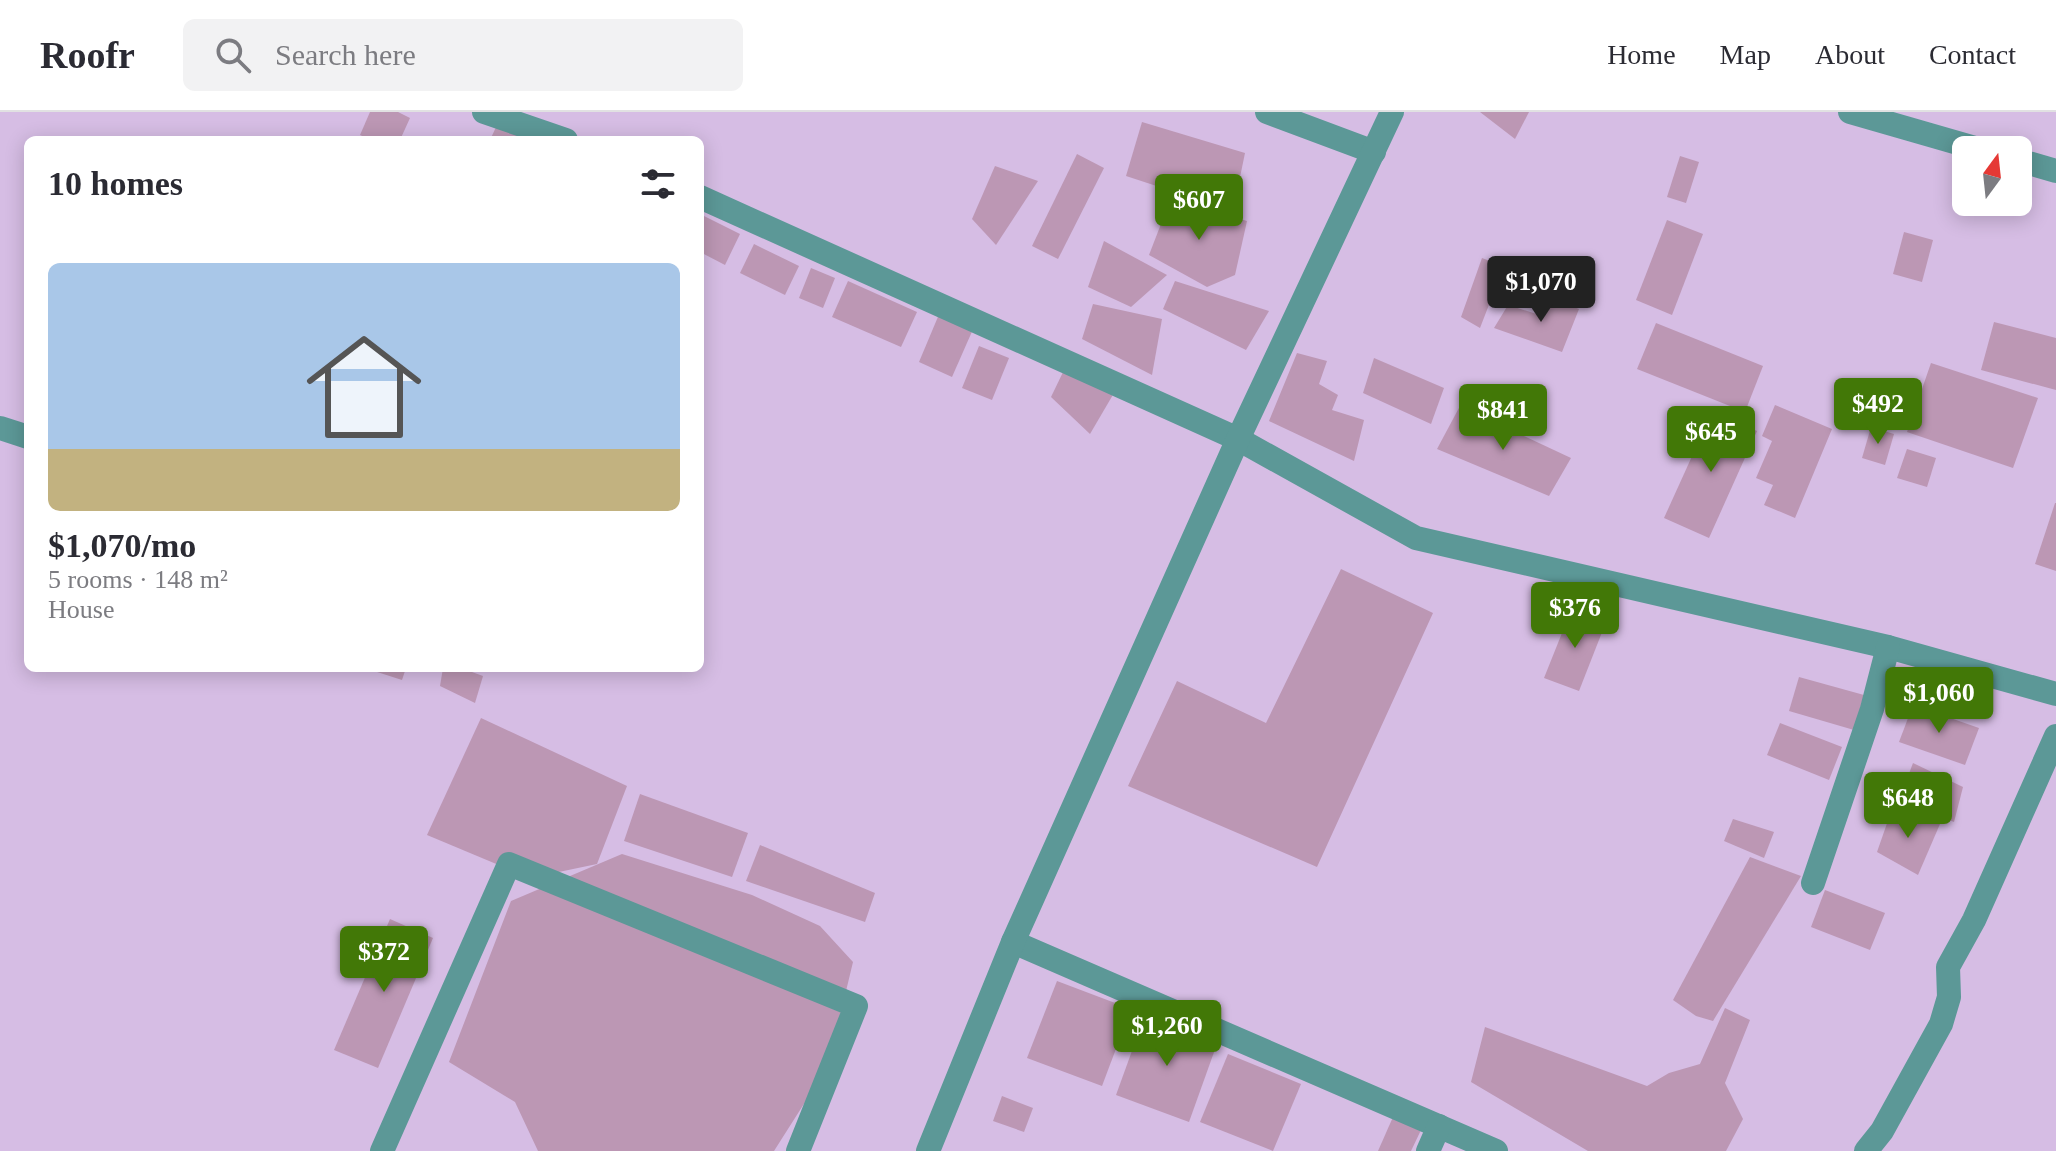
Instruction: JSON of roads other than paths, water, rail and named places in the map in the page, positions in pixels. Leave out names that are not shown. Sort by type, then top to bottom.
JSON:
[{"type":"street","points":[[484,112],[554,136]]},
{"type":"street","points":[[1267,112],[1374,152]]},
{"type":"street","points":[[928,1151],[1013,942],[1238,439],[1392,112]]},
{"type":"street","points":[[1850,112],[1952,141]]},
{"type":"street","points":[[2032,164],[2056,171]]},
{"type":"street","points":[[704,199],[1238,439],[1416,538],[1888,647],[2056,694]]},
{"type":"street","points":[[0,428],[24,436]]},
{"type":"street","points":[[1813,883],[1872,709],[1888,647]]},
{"type":"street","points":[[1866,1151],[1882,1131],[1941,1024],[1949,997],[1948,967],[1974,920],[2056,736]]},
{"type":"street","points":[[382,1151],[509,864],[856,1006],[798,1151]]},
{"type":"street","points":[[1013,942],[1496,1151]]},
{"type":"street","points":[[1428,1151],[1439,1126]]}]
